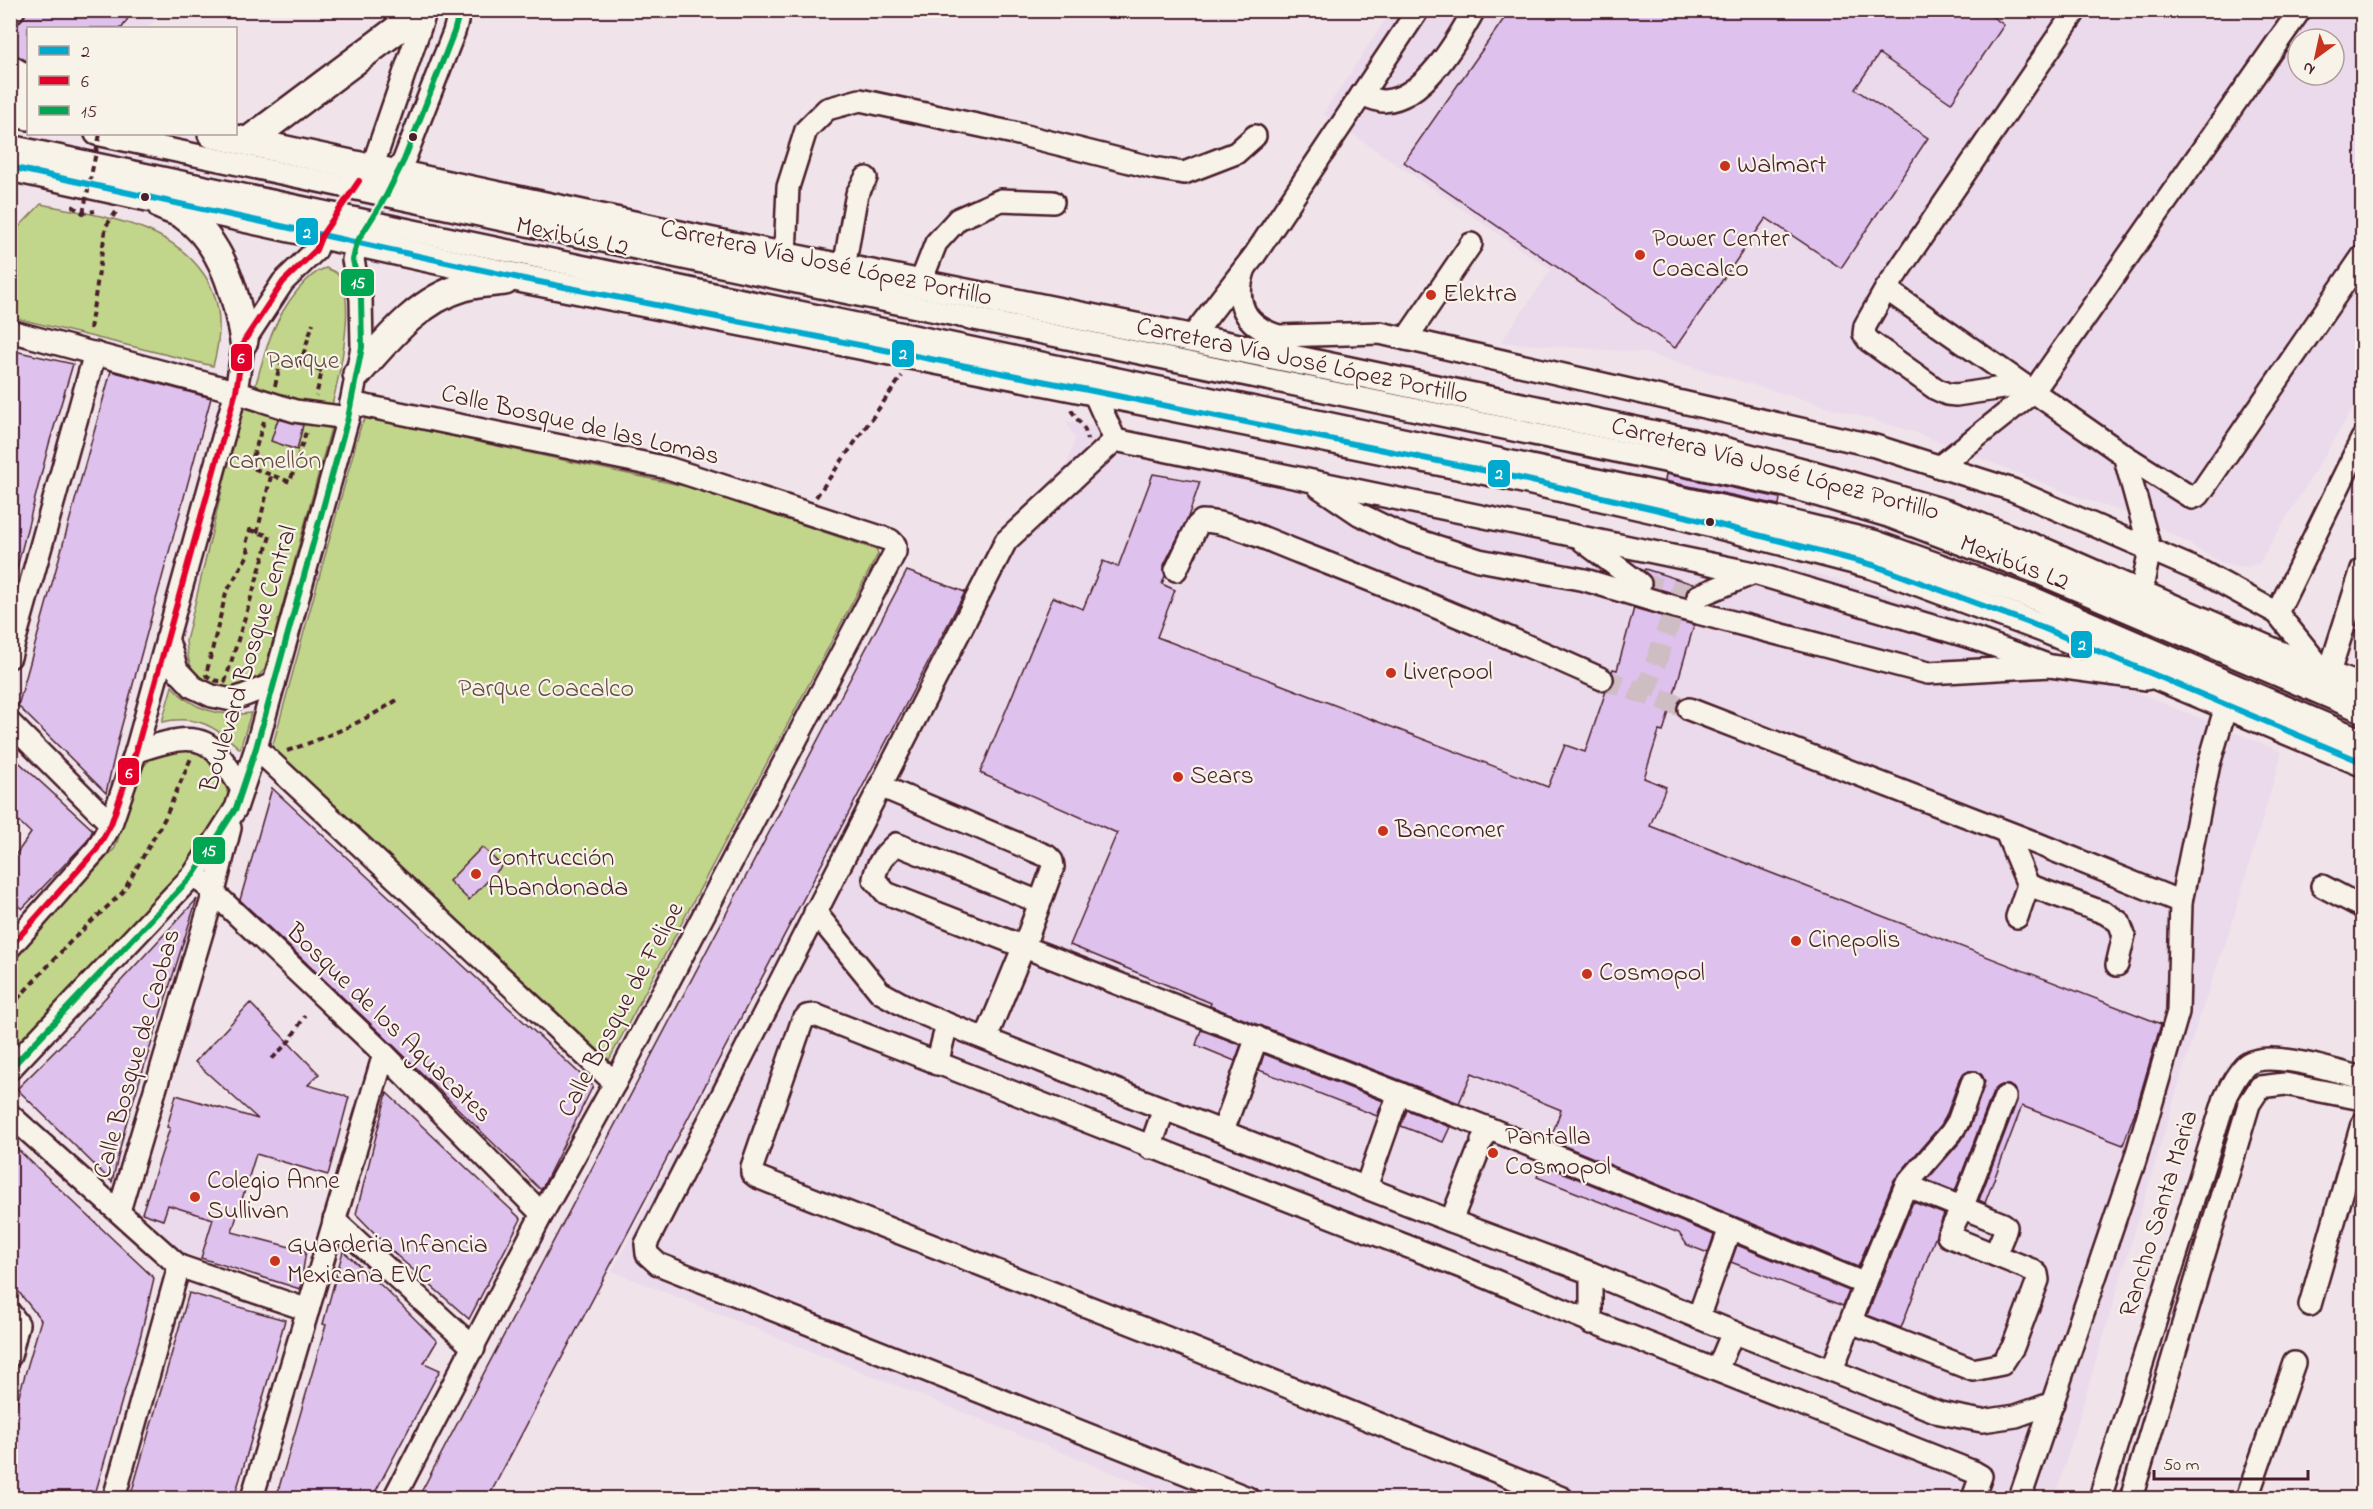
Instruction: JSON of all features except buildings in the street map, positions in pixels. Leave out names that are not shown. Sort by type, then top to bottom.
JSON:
[{"type":"main road","points":[[248,141],[424,10]]},
{"type":"main road","points":[[10,93],[27,97]]},
{"type":"main road","name":"Carretera Vía José López Portillo","points":[[217,135],[248,141],[361,178],[392,185],[785,256],[1694,443],[1944,513],[2046,552],[2328,676],[2362,688]]},
{"type":"main road","points":[[10,167],[183,215],[202,234],[222,264],[234,289],[244,341]]},
{"type":"main road","points":[[121,198],[329,224],[360,241],[524,279],[1492,472],[1685,516],[1873,564],[2043,628],[2362,762]]},
{"type":"main road","points":[[357,374],[409,317],[431,303],[464,287],[524,279]]},
{"type":"street","points":[[10,14],[14,10]]},
{"type":"street","points":[[13,939],[97,849],[111,824],[136,752],[236,391],[244,341],[283,282],[316,250],[329,224],[376,156],[424,10]]},
{"type":"street","points":[[360,241],[404,160],[459,13],[438,10]]},
{"type":"street","points":[[1191,338],[1245,268],[1418,10]]},
{"type":"street","points":[[1362,94],[1384,101],[1404,96],[1430,76],[1474,10]]},
{"type":"street","points":[[2027,389],[1947,394],[1936,389],[1869,341],[1864,334],[1865,326],[1886,289],[2076,10]]},
{"type":"street","points":[[1939,467],[2027,389],[2300,10]]},
{"type":"street","points":[[10,66],[27,75]]},
{"type":"street","points":[[785,256],[789,187],[806,130],[827,109],[860,100],[1184,173],[1236,153],[1255,136]]},
{"type":"street","points":[[10,115],[27,119]]},
{"type":"street","points":[[104,135],[361,178]]},
{"type":"street","points":[[10,146],[174,179],[329,224]]},
{"type":"street","points":[[844,268],[857,194],[866,178]]},
{"type":"street","name":"Mexibús L2","points":[[392,185],[863,296],[1786,486],[1888,516],[2041,574],[2362,711]]},
{"type":"street","points":[[920,284],[936,243],[958,219],[1001,200],[1053,202]]},
{"type":"street","name":"Mexibús L2","points":[[360,241],[1750,512],[1873,541],[2037,600],[2362,740]]},
{"type":"street","name":"Boulevard Bosque Central","points":[[10,1069],[194,874],[239,798],[261,753],[274,684],[350,410],[357,374],[362,347],[360,241]]},
{"type":"street","points":[[1406,339],[1471,244]]},
{"type":"street","points":[[1886,289],[2027,389],[2185,496],[2192,498],[2199,495],[2362,257]]},
{"type":"street","points":[[1245,268],[1240,282],[1239,297],[1252,323],[1265,332],[1279,336],[1380,333],[1875,446],[2013,490],[2202,572],[2277,613],[2328,676]]},
{"type":"street","name":"Calle Bosque de las Lomas","points":[[10,332],[236,391],[295,411],[350,410],[668,468],[890,540],[895,546]]},
{"type":"street","points":[[1264,353],[1294,336]]},
{"type":"street","points":[[10,657],[95,353]]},
{"type":"street","points":[[1093,391],[1115,440]]},
{"type":"street","points":[[2277,613],[2362,439]]},
{"type":"street","points":[[1115,440],[1754,573],[1976,639],[2050,666]]},
{"type":"street","points":[[1115,440],[1006,541],[646,1244],[647,1254],[658,1264],[1248,1498]]},
{"type":"street","points":[[2124,455],[2150,549],[2141,593]]},
{"type":"street","points":[[1311,482],[1359,514],[1404,536],[1479,560],[1585,579],[1675,607],[1928,673],[2050,666],[2171,682]]},
{"type":"street","points":[[1176,570],[1197,526],[1202,521],[1209,521],[1246,532],[1374,581],[1602,679]]},
{"type":"street","points":[[1578,537],[1640,584]]},
{"type":"street","name":"Calle Bosque de Felipe","points":[[394,1498],[542,1214],[615,1083],[895,552],[895,546]]},
{"type":"street","points":[[2328,676],[2362,569]]},
{"type":"street","points":[[1698,596],[1754,573]]},
{"type":"street","points":[[166,638],[177,670],[193,687],[212,696],[232,700],[274,684]]},
{"type":"street","points":[[2020,1498],[2135,1160],[2178,1012],[2181,902],[2208,764],[2226,706]]},
{"type":"street","points":[[1689,709],[2181,902]]},
{"type":"street","points":[[10,723],[111,824]]},
{"type":"street","points":[[136,752],[182,738],[199,741],[216,751],[239,798]]},
{"type":"street","points":[[261,753],[615,1083]]},
{"type":"street","points":[[880,786],[1047,856],[1052,861],[1053,867],[1024,946],[986,1038]]},
{"type":"street","name":"Calle Bosque de Caobas","points":[[119,1211],[214,892],[239,798]]},
{"type":"street","points":[[2006,832],[2028,885],[2017,917]]},
{"type":"street","points":[[1039,902],[896,844],[884,855],[877,866],[874,879],[886,893],[1399,1093],[1483,1140],[1730,1228],[1865,1284]]},
{"type":"street","name":"Bosque de los Aguacates","points":[[194,874],[384,1054],[542,1214]]},
{"type":"street","points":[[2028,885],[2105,913],[2119,922],[2124,935],[2117,965]]},
{"type":"street","points":[[2322,886],[2362,907]]},
{"type":"street","points":[[815,912],[880,992],[909,1008],[947,1024],[1451,1221],[1591,1273],[1732,1332],[1941,1413],[1982,1421],[2016,1416],[2053,1403]]},
{"type":"street","points":[[1562,1498],[1144,1329],[788,1191],[752,1173],[802,1022],[807,1016],[815,1015],[1150,1148],[1459,1266],[1592,1323],[1974,1472],[1981,1476],[1973,1498]]},
{"type":"street","points":[[937,1064],[947,1024]]},
{"type":"street","points":[[1223,1131],[1257,1037]]},
{"type":"street","points":[[252,1498],[384,1054]]},
{"type":"street","name":"Rancho Santa Maria","points":[[2100,1498],[2225,1098],[2233,1081],[2246,1065],[2264,1058],[2288,1061],[2362,1078]]},
{"type":"street","points":[[1832,1370],[1906,1185],[1951,1133],[1958,1122],[1972,1083]]},
{"type":"street","name":"Rancho Santa Maria","points":[[2132,1498],[2249,1104],[2260,1087],[2284,1084],[2362,1099]]},
{"type":"street","points":[[1366,1187],[1399,1093]]},
{"type":"street","points":[[1851,1322],[1973,1370],[2002,1364],[2013,1347],[2037,1280],[2037,1274],[1948,1236],[1962,1208],[2005,1097]]},
{"type":"street","points":[[1150,1148],[1164,1109]]},
{"type":"street","points":[[10,1115],[179,1266],[308,1310]]},
{"type":"street","points":[[2310,1305],[2362,1124]]},
{"type":"street","points":[[1451,1221],[1483,1140]]},
{"type":"street","points":[[1906,1185],[2003,1224],[2006,1227],[1995,1255]]},
{"type":"street","points":[[334,1220],[474,1348]]},
{"type":"street","points":[[1698,1318],[1730,1228]]},
{"type":"street","points":[[114,1498],[179,1266]]},
{"type":"street","points":[[1591,1273],[1592,1323]]},
{"type":"street","points":[[10,1313],[18,1324],[10,1356]]},
{"type":"street","points":[[1717,1370],[1732,1332]]},
{"type":"street","points":[[2247,1498],[2294,1363]]},
{"type":"path","points":[[83,213],[98,135]]},
{"type":"path","points":[[90,329],[106,225],[121,198]]},
{"type":"path","points":[[300,365],[313,323]]},
{"type":"path","points":[[274,391],[281,360],[300,365],[322,371],[315,402]]},
{"type":"path","points":[[805,512],[904,373]]},
{"type":"path","points":[[266,416],[250,467],[290,482],[309,426]]},
{"type":"path","points":[[257,532],[271,476]]},
{"type":"path","points":[[250,530],[257,532],[270,536],[267,550],[225,682],[213,680],[206,675],[226,593],[249,553],[246,544],[250,530]]},
{"type":"path","points":[[261,753],[322,740],[370,718],[400,698]]},
{"type":"path","points":[[10,1007],[72,940],[123,892],[165,818],[192,755]]},
{"type":"path","points":[[272,1059],[289,1041],[305,1016]]},
{"type":"shaded area","points":[[10,11],[164,11],[148,27],[27,27],[27,78],[11,75]]},
{"type":"shaded area","points":[[1391,11],[2362,11],[2362,394],[2259,563],[2247,567],[2222,563],[2151,522],[2068,493],[1914,432],[1645,353],[1501,342],[1551,270],[1323,114]]},
{"type":"shaded area","points":[[1066,421],[1223,448],[1821,575],[1947,614],[2282,752],[2232,924],[2195,1030],[2055,1498],[1175,1498],[612,1271],[991,547],[1067,463],[1075,439]]},
{"type":"shaded area","name":"Colegio Anne Sullivan","points":[[167,1127],[172,1137],[254,1159],[222,1266],[183,1253],[142,1213],[161,1156]]},
{"type":"green space","points":[[41,204],[130,224],[170,242],[188,256],[210,284],[217,306],[219,330],[213,366],[11,317],[11,235]]},
{"type":"green space","name":"Parque","points":[[326,268],[340,277],[345,292],[346,307],[344,343],[331,409],[254,391],[270,339],[288,302],[306,281]]},
{"type":"green space","name":"camellón","points":[[243,402],[331,428],[265,669],[245,686],[229,689],[207,683],[195,673],[189,662],[186,641]]},
{"type":"green space","name":"Parque Coacalco","points":[[366,418],[694,488],[877,550],[878,554],[609,1060],[272,748],[361,425]]},
{"type":"green space","points":[[172,686],[189,701],[208,710],[229,714],[251,713],[240,749],[223,734],[205,724],[186,720],[162,722]]},
{"type":"green space","points":[[175,746],[199,751],[214,761],[223,777],[229,801],[187,869],[11,1059],[10,962],[115,848],[142,768],[156,753]]},
{"type":"tunnel","points":[[1640,584],[1698,596]]},
{"type":"tunnel","points":[[1645,694],[1675,607]]},
{"type":"tunnel","points":[[1602,679],[1689,709]]},
{"type":"transit line","name":"15","points":[[10,1069],[194,874],[236,808],[256,748],[348,418],[362,347],[361,299],[353,260],[357,242],[386,196],[404,160],[454,32],[460,10]]},
{"type":"transit line","name":"2","points":[[10,167],[524,279],[1492,472],[1685,516],[1873,565],[2043,628],[2362,762]]},
{"type":"transit line","name":"6","points":[[10,947],[97,849],[111,824],[136,751],[236,391],[244,341],[283,282],[316,250],[322,235],[359,181]]},
{"type":"place","name":"Walmart","points":[[1725,166]]},
{"type":"place","name":"Power Center Coacalco","points":[[1640,255]]},
{"type":"place","name":"Elektra","points":[[1431,295]]},
{"type":"place","name":"Liverpool","points":[[1391,673]]},
{"type":"place","name":"Sears","points":[[1178,777]]},
{"type":"place","name":"Bancomer","points":[[1383,831]]},
{"type":"place","name":"Contrucción Abandonada","points":[[476,874]]},
{"type":"place","name":"Cinepolis","points":[[1796,941]]},
{"type":"place","name":"Cosmopol","points":[[1587,974]]},
{"type":"place","name":"Pantalla Cosmopol","points":[[1493,1153]]},
{"type":"place","name":"Colegio Anne Sullivan","points":[[195,1197]]},
{"type":"place","name":"Guarderia Infancia Mexicana EVC","points":[[275,1261]]}]
